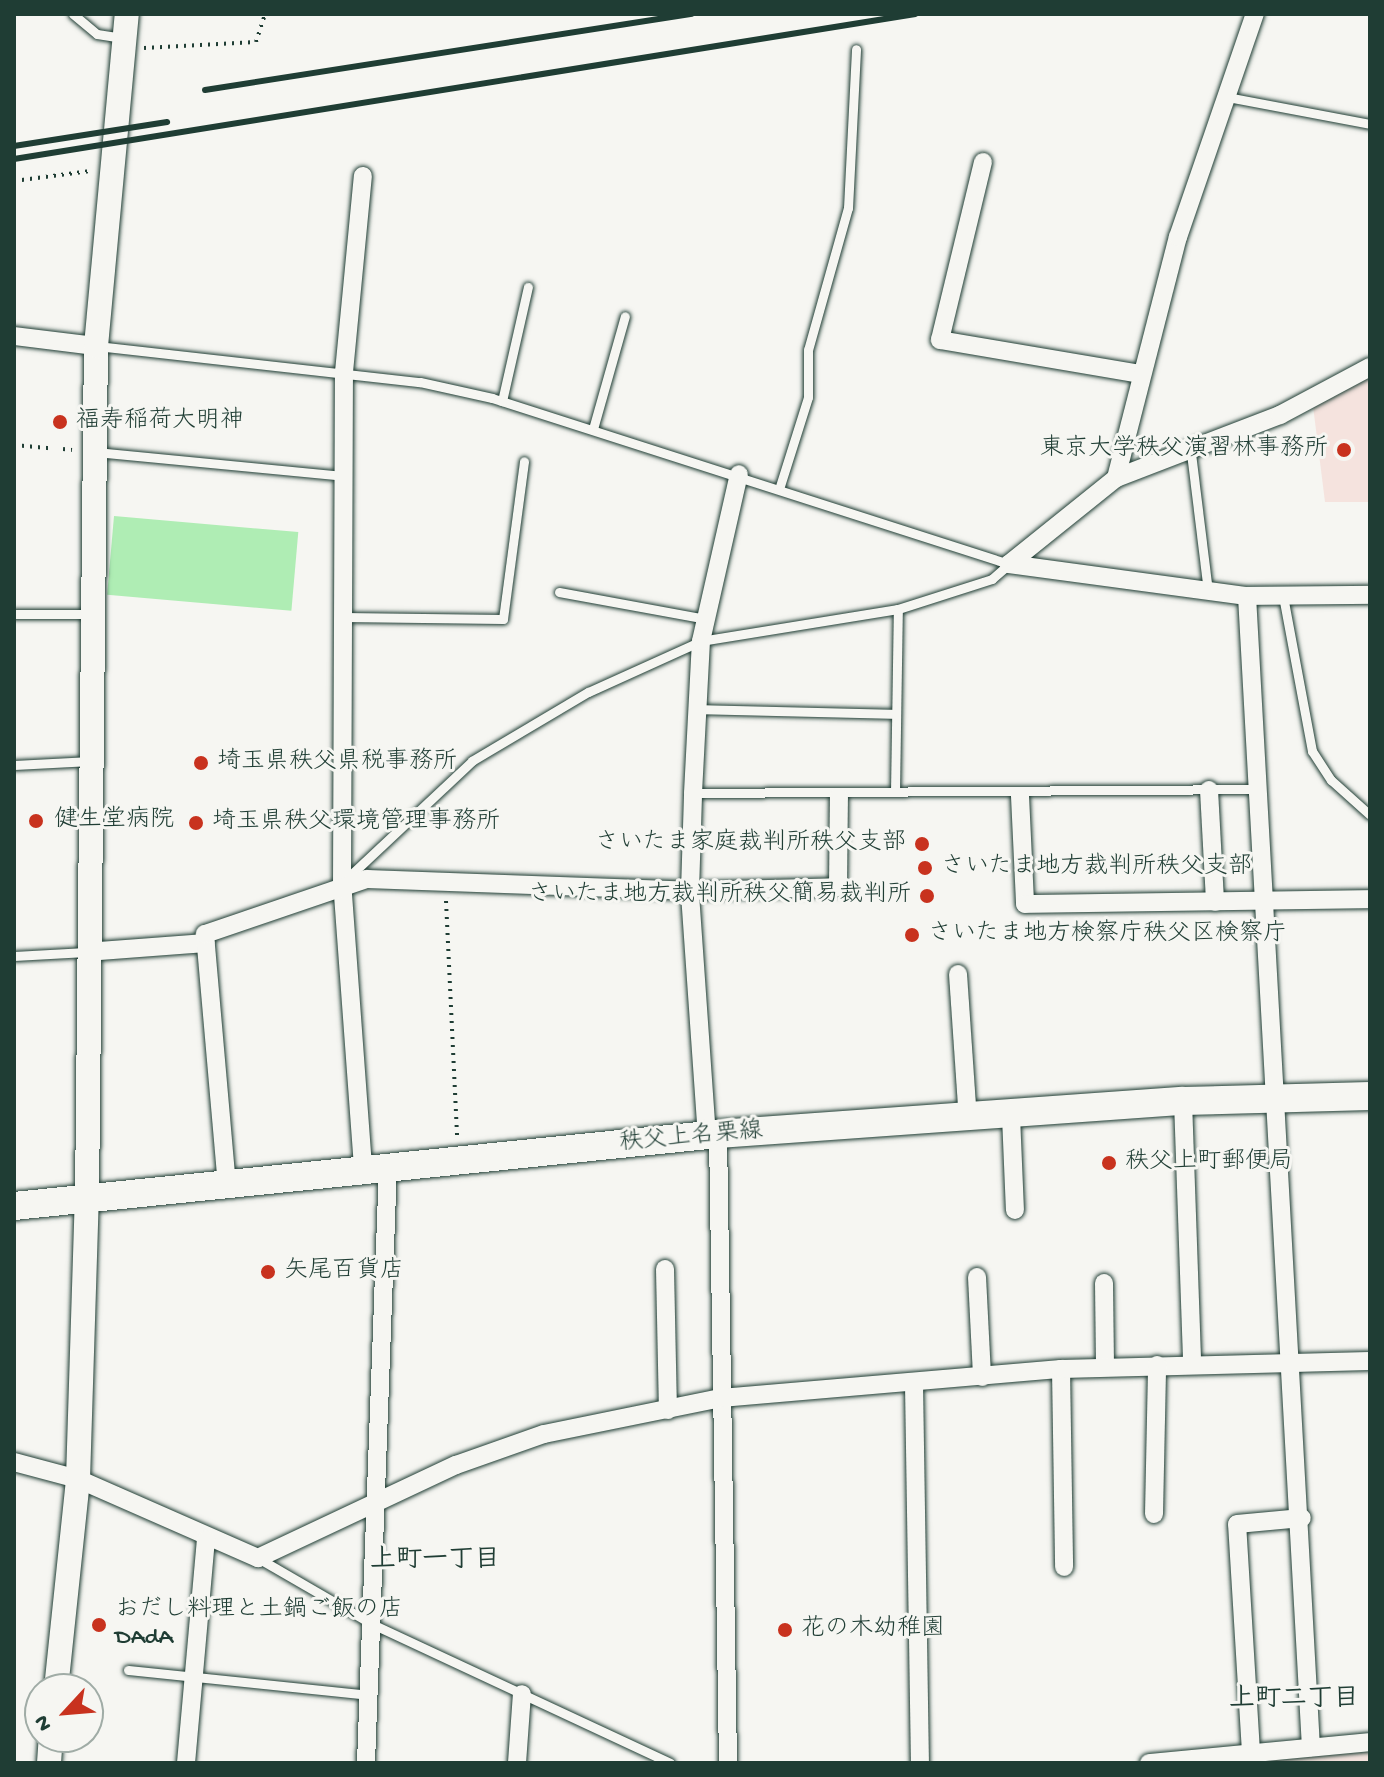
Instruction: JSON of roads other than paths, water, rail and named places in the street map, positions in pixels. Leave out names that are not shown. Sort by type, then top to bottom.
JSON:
[{"type":"main road","name":"秩父上名栗線","points":[[14,1206],[227,1186],[375,1166],[712,1135],[968,1120],[1183,1101],[1370,1096]]},
{"type":"street","points":[[1116,478],[1141,374],[1255,14]]},
{"type":"street","points":[[58,1673],[78,1479],[87,1199],[86,952],[93,614],[84,451],[124,34]]},
{"type":"street","points":[[983,162],[940,340],[1141,374]]},
{"type":"street","points":[[363,176],[344,372],[342,884],[375,1166],[375,1505],[366,1763]]},
{"type":"street","points":[[14,336],[96,346]]},
{"type":"street","points":[[1009,564],[1116,478],[1191,453],[1370,367]]},
{"type":"street","points":[[728,1763],[712,1135],[690,891],[701,641],[739,474]]},
{"type":"street","points":[[1009,564],[1247,596],[1370,595]]},
{"type":"street","points":[[1247,596],[1263,789],[1274,1100],[1295,1361],[1311,1747]]},
{"type":"street","points":[[1209,790],[1215,902]]},
{"type":"street","points":[[1020,796],[1025,904],[1268,903],[1370,899]]},
{"type":"street","points":[[227,1186],[205,934],[342,884],[445,883],[690,891],[838,887],[839,797]]},
{"type":"street","points":[[86,952],[206,943]]},
{"type":"street","points":[[958,974],[968,1120]]},
{"type":"street","points":[[1183,1101],[1192,1363]]},
{"type":"street","points":[[1011,1116],[1015,1210]]},
{"type":"street","points":[[665,1269],[668,1410]]},
{"type":"street","points":[[977,1277],[982,1377]]},
{"type":"street","points":[[1104,1283],[1105,1367]]},
{"type":"street","points":[[14,1462],[78,1479],[206,1540],[258,1558],[544,1434],[721,1398],[914,1384],[1061,1369],[1192,1363],[1370,1361]]},
{"type":"street","points":[[1154,1514],[1157,1365]]},
{"type":"street","points":[[1061,1369],[1064,1567]]},
{"type":"street","points":[[914,1384],[920,1763]]},
{"type":"street","points":[[1251,1752],[1237,1524],[1302,1518]]},
{"type":"street","points":[[186,1763],[206,1540]]},
{"type":"street","points":[[517,1763],[522,1694]]},
{"type":"street","points":[[1149,1763],[1370,1742]]},
{"type":"lane","points":[[73,14],[97,34],[124,34]]},
{"type":"lane","points":[[780,486],[808,397],[808,350],[848,208],[856,49]]},
{"type":"lane","points":[[1227,97],[1370,124]]},
{"type":"lane","points":[[502,401],[528,287]]},
{"type":"lane","points":[[593,429],[625,316]]},
{"type":"lane","points":[[96,346],[344,372],[502,401],[780,486],[1009,564],[992,579],[898,609],[701,641],[588,692],[472,761],[342,884]]},
{"type":"lane","points":[[84,451],[344,476]]},
{"type":"lane","points":[[1191,453],[1208,592]]},
{"type":"lane","points":[[343,617],[503,619],[524,461]]},
{"type":"lane","points":[[559,592],[706,619]]},
{"type":"lane","points":[[1283,596],[1312,751],[1331,780],[1370,815]]},
{"type":"lane","points":[[895,792],[898,609]]},
{"type":"lane","points":[[14,614],[93,614]]},
{"type":"lane","points":[[697,709],[896,714]]},
{"type":"lane","points":[[14,765],[91,761]]},
{"type":"lane","points":[[693,793],[839,797],[895,792],[1020,796],[1263,789]]},
{"type":"lane","points":[[14,956],[86,952]]},
{"type":"lane","points":[[258,1558],[370,1623],[670,1763]]},
{"type":"lane","points":[[128,1670],[368,1695]]},
{"type":"railway","points":[[205,90],[692,14]]},
{"type":"railway","points":[[14,159],[915,14]]},
{"type":"railway","points":[[14,146],[167,122]]},
{"type":"place","name":"福寿稲荷大明神","points":[[60,422]]},
{"type":"place","name":"東京大学秩父演習林事務所","points":[[1344,450]]},
{"type":"place","name":"埼玉県秩父県税事務所","points":[[201,763]]},
{"type":"place","name":"健生堂病院","points":[[36,821]]},
{"type":"place","name":"埼玉県秩父環境管理事務所","points":[[196,823]]},
{"type":"place","name":"さいたま家庭裁判所秩父支部","points":[[922,844]]},
{"type":"place","name":"さいたま地方裁判所秩父支部","points":[[925,868]]},
{"type":"place","name":"さいたま地方裁判所秩父簡易裁判所","points":[[927,896]]},
{"type":"place","name":"さいたま地方検察庁秩父区検察庁","points":[[912,935]]},
{"type":"place","name":"秩父上町郵便局","points":[[1109,1163]]},
{"type":"place","name":"矢尾百貨店","points":[[268,1272]]},
{"type":"place","name":"おだし料理と土鍋ご飯の店 DAdA","points":[[99,1625]]},
{"type":"place","name":"花の木幼稚園","points":[[785,1630]]},
{"type":"district","name":"上町一丁目","points":[[435,1562]]},
{"type":"district","name":"上町二丁目","points":[[1294,1701]]}]
